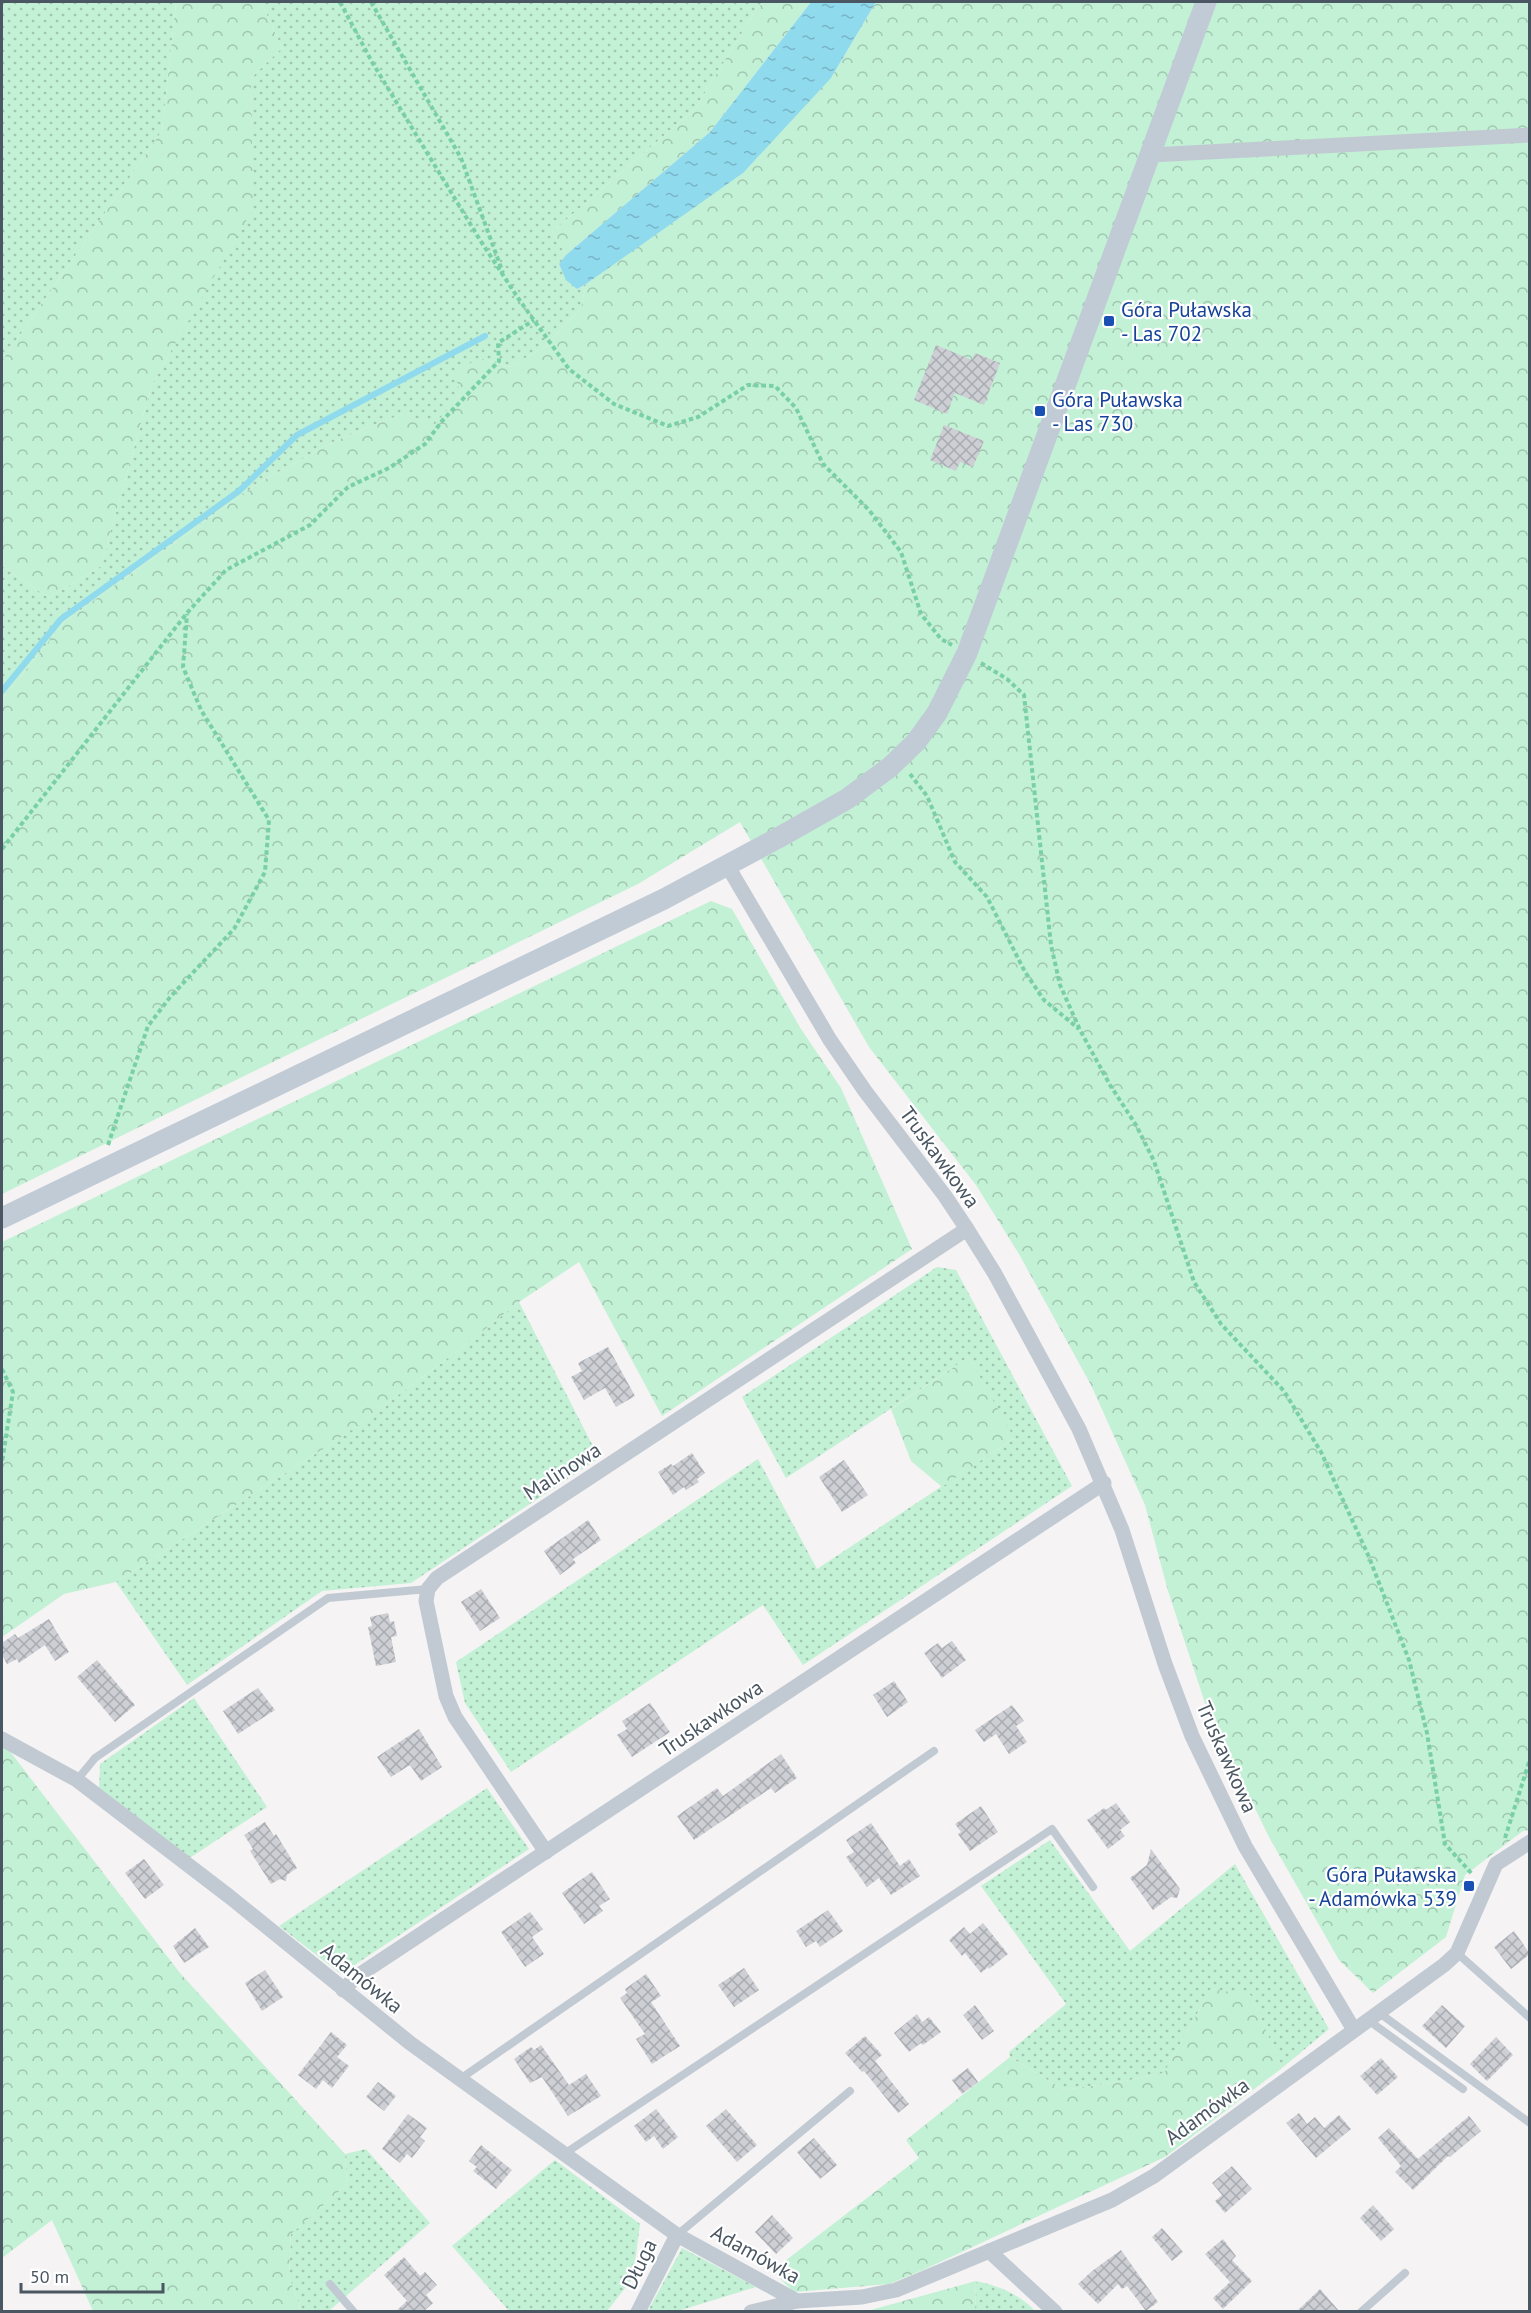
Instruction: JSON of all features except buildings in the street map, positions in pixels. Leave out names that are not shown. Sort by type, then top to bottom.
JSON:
[{"type":"street","points":[[2,1218],[475,991],[727,866],[847,799],[899,759],[916,742],[938,713],[967,653],[1206,2]]},
{"type":"street","points":[[1151,155],[1530,135]]},
{"type":"street","name":"Truskawkowa","points":[[727,866],[830,1040],[967,1229],[995,1274],[1068,1408],[1104,1483],[1166,1664],[1205,1765],[1245,1846],[1354,2030]]},
{"type":"street","name":"Malinowa","points":[[428,1589],[437,1578],[967,1229]]},
{"type":"street","name":"Truskawkowa","points":[[343,1990],[356,1977],[1104,1483]]},
{"type":"street","points":[[428,1589],[426,1601],[446,1696],[455,1717],[546,1852]]},
{"type":"street","name":"Adamówka","points":[[2,1739],[77,1780],[230,1897],[343,1990],[460,2079],[677,2235],[796,2301],[862,2297],[896,2290],[1112,2200],[1154,2176],[1444,1965],[1457,1953],[1496,1864]]},
{"type":"street","points":[[1496,1864],[1530,1842]]},
{"type":"street","name":"Długa","points":[[639,2312],[677,2235]]},
{"type":"street","points":[[989,2251],[1056,2312]]},
{"type":"street","points":[[751,2312],[796,2301]]},
{"type":"lane","points":[[77,1780],[95,1758],[328,1598],[428,1589]]},
{"type":"lane","points":[[460,2079],[934,1751]]},
{"type":"lane","points":[[564,2154],[1052,1829],[1093,1887]]},
{"type":"lane","points":[[1457,1953],[1530,2018]]},
{"type":"lane","points":[[1373,2016],[1463,2089]]},
{"type":"lane","points":[[1373,2016],[1530,2123]]},
{"type":"lane","points":[[677,2235],[850,2091]]},
{"type":"lane","points":[[1361,2312],[1405,2272]]},
{"type":"lane","points":[[330,2284],[354,2312]]},
{"type":"path","points":[[340,2],[372,62],[506,279],[569,369],[614,404],[668,426],[698,417],[748,385],[775,386],[796,408],[823,464],[869,510],[901,552],[921,614],[942,639],[1007,679],[1024,694],[1052,945],[1060,985],[1080,1030],[1110,1085],[1136,1125],[1154,1161],[1194,1282],[1221,1324],[1284,1391],[1321,1452],[1369,1557],[1409,1660],[1427,1732],[1445,1844],[1486,1890]]},
{"type":"path","points":[[371,2],[461,158],[506,279]]},
{"type":"path","points":[[2,849],[187,613],[226,570],[310,525],[348,487],[389,468],[425,444],[442,421],[499,361],[498,343],[534,320]]},
{"type":"path","points":[[99,1172],[148,1026],[171,996],[234,929],[265,872],[269,820],[201,710],[183,667],[187,613]]},
{"type":"path","points":[[899,759],[927,796],[955,862],[987,897],[1044,1000],[1080,1030]]},
{"type":"path","points":[[2,1370],[13,1392],[2,1462]]},
{"type":"path","points":[[1496,1864],[1530,1759]]},
{"type":"green space","points":[[2,2],[176,2],[162,131],[2,361]]},
{"type":"green space","points":[[176,2],[261,2],[282,48],[251,78],[253,209],[152,384],[101,566],[49,598],[2,566],[2,361],[162,131]]},
{"type":"green space","points":[[261,2],[765,2],[757,8],[695,109],[552,232],[566,255],[559,265],[577,289],[586,284],[581,308],[546,346],[510,367],[479,358],[460,395],[435,425],[402,414],[335,441],[260,482],[65,621],[2,700],[2,566],[49,598],[101,566],[152,384],[252,209],[251,78],[282,48]]},
{"type":"green space","points":[[765,2],[811,2],[710,132],[566,255],[552,232],[695,109],[757,8]]},
{"type":"green space","points":[[876,2],[1529,2],[1530,1830],[1523,1831],[1465,1875],[1446,1937],[1373,1993],[1339,1960],[1269,1837],[1208,1712],[1168,1591],[1145,1505],[1091,1385],[1019,1254],[976,1185],[869,1047],[740,822],[638,884],[2,1194],[2,700],[65,621],[260,482],[335,441],[402,414],[435,424],[460,395],[455,372],[479,358],[510,367],[546,346],[581,308],[586,284],[625,255],[831,78]]},
{"type":"green space","points":[[711,901],[732,909],[801,1029],[841,1088],[912,1249],[662,1416],[579,1262],[519,1302],[343,1436],[116,1582],[64,1594],[2,1637],[2,1242]]},
{"type":"green space","points":[[937,1267],[956,1270],[1072,1486],[803,1665],[763,1605],[511,1772],[465,1703],[456,1662],[758,1459],[817,1569],[1013,1439],[969,1357],[786,1478],[742,1397]]},
{"type":"green space","points":[[519,1302],[599,1458],[411,1583],[322,1591],[187,1685],[116,1582],[343,1436]]},
{"type":"green space","points":[[969,1357],[1014,1438],[942,1487],[911,1461],[891,1409]]},
{"type":"green space","points":[[194,1698],[267,1807],[188,1859],[99,1791],[100,1764]]},
{"type":"green space","points":[[2,1741],[180,1973],[345,2154],[347,2184],[291,2234],[289,2276],[301,2311],[93,2311],[52,2220],[2,2258]]},
{"type":"green space","points":[[487,1788],[529,1849],[341,1974],[279,1926]]},
{"type":"green space","points":[[1050,1840],[1130,1951],[1235,1864],[1329,2029],[1282,2068],[1251,1996],[1211,1989],[1164,2073],[1064,2090],[1010,2057],[1009,2052],[1066,2004],[981,1886]]},
{"type":"green space","points":[[1211,1989],[1251,1995],[1282,2068],[1165,2157],[889,2284],[794,2292],[772,2271],[919,2158],[906,2140],[1010,2057],[1064,2090],[1164,2073]]},
{"type":"green space","points":[[366,2149],[430,2223],[331,2311],[301,2311],[289,2276],[291,2234],[347,2184],[345,2154]]},
{"type":"green space","points":[[555,2160],[640,2224],[633,2278],[607,2311],[509,2311],[452,2246]]},
{"type":"green space","points":[[682,2248],[756,2287],[678,2311],[648,2311]]},
{"type":"green space","points":[[976,2281],[1008,2292],[1035,2311],[975,2312]]},
{"type":"green space","points":[[976,2281],[975,2311],[867,2311]]},
{"type":"water","points":[[811,2],[876,2],[831,78],[743,173],[586,284],[577,289],[566,280],[559,264],[566,255],[710,132]]},
{"type":"waterway","points":[[2,691],[61,619],[239,491],[297,435],[485,336]]},
{"type":"place","name":"Góra Puławska - Las 702","points":[[1109,321]]},
{"type":"place","name":"Góra Puławska - Las 730","points":[[1040,411]]},
{"type":"place","name":"Góra Puławska - Adamówka 539","points":[[1469,1886]]}]
